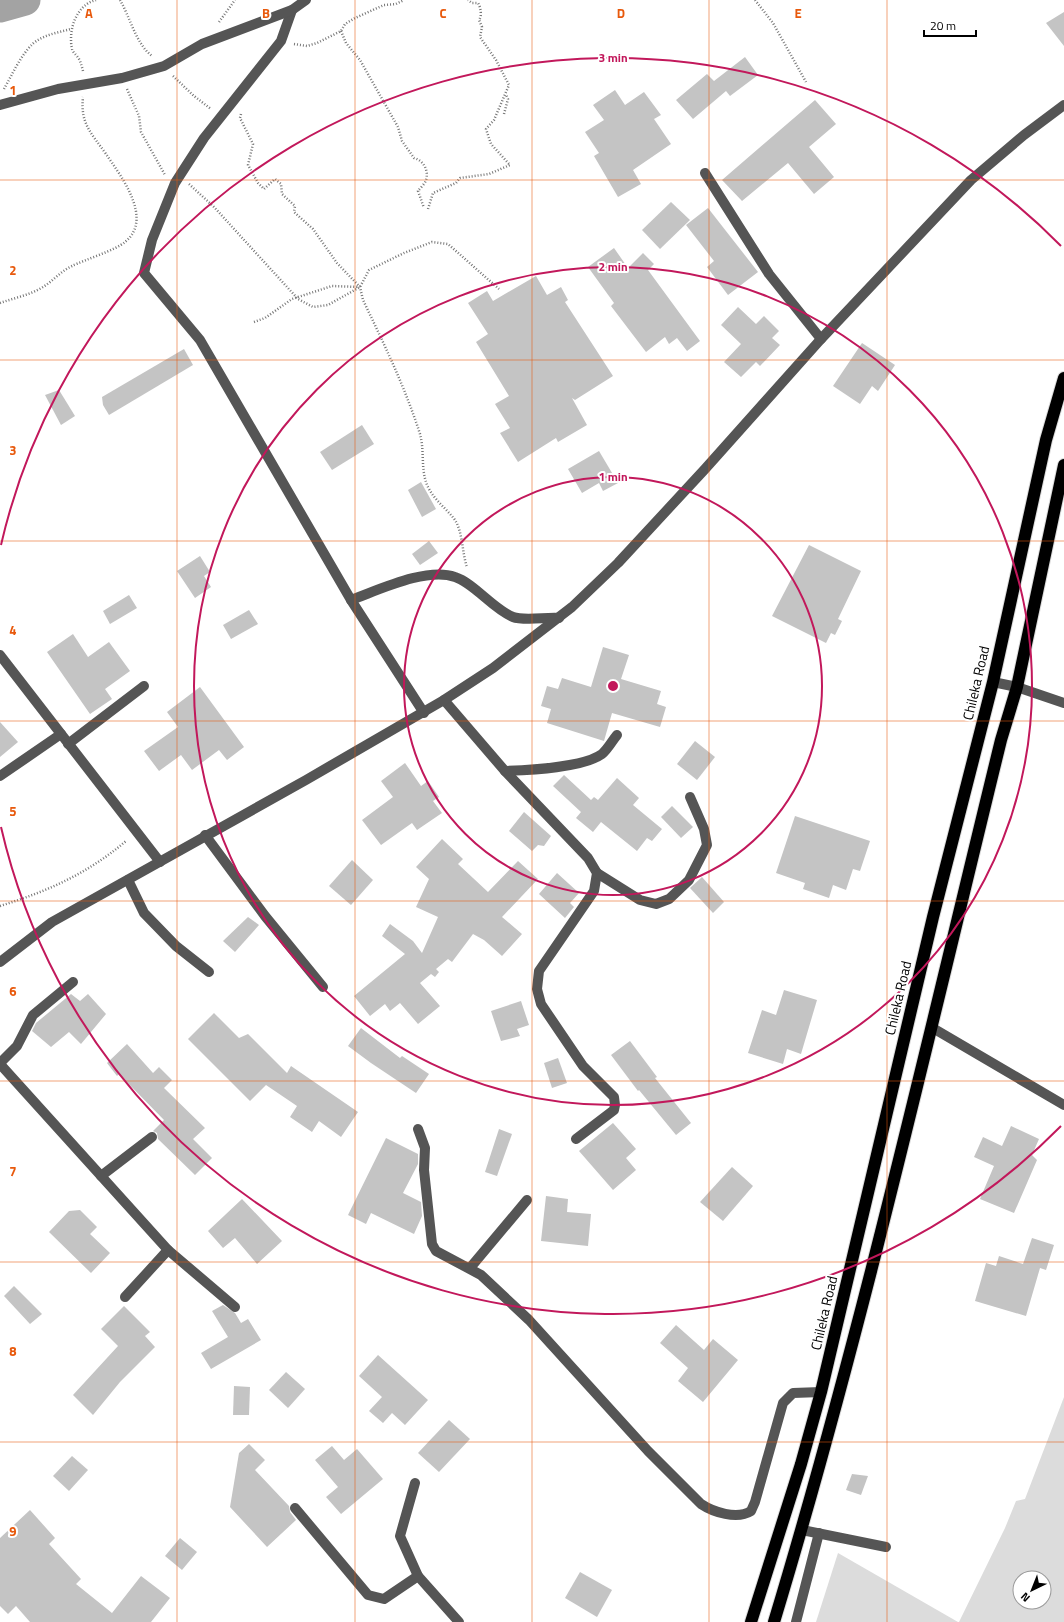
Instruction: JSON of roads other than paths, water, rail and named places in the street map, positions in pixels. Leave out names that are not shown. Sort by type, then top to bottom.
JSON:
[{"type":"highway","name":"Chileka Road","points":[[751,1622],[801,1464],[821,1392],[933,917],[993,682],[1046,440],[1064,378]]},
{"type":"highway","points":[[774,1622],[802,1530],[867,1289],[1001,740],[1017,687],[1064,465]]},
{"type":"street","points":[[0,105],[84,83],[122,78],[164,66],[202,44],[292,10],[306,0]]},
{"type":"street","points":[[292,10],[281,42],[204,138],[175,183],[152,240],[144,273],[200,340],[352,600],[424,713]]},
{"type":"street","points":[[0,962],[52,922],[424,713],[493,668],[559,618],[623,557],[705,469],[821,339],[971,180],[1024,135],[1064,105]]},
{"type":"street","points":[[705,173],[769,274],[821,339]]},
{"type":"street","points":[[352,600],[421,576],[442,574],[456,577],[501,610],[514,617],[559,618]]},
{"type":"street","points":[[0,655],[160,862]]},
{"type":"street","points":[[993,682],[1017,687],[1064,703]]},
{"type":"street","points":[[68,744],[144,686]]},
{"type":"street","points":[[444,700],[505,771],[588,858],[597,873],[640,900],[656,904],[669,899],[689,880],[707,845],[704,829],[690,797]]},
{"type":"street","points":[[0,776],[61,734]]},
{"type":"street","points":[[505,771],[540,770],[588,761],[601,755],[617,735]]},
{"type":"street","points":[[205,836],[265,916],[322,987]]},
{"type":"street","points":[[576,1139],[614,1110],[616,1105],[614,1097],[583,1066],[541,1004],[537,989],[539,971],[594,891],[597,873]]},
{"type":"street","points":[[128,880],[144,913],[176,946],[209,972]]},
{"type":"street","points":[[73,982],[33,1015],[17,1046],[0,1063],[171,1252],[235,1307]]},
{"type":"street","points":[[931,1027],[1064,1105]]},
{"type":"street","points":[[418,1129],[425,1148],[424,1170],[432,1244],[436,1250],[481,1275],[529,1320],[648,1451],[701,1504],[710,1510],[722,1513],[741,1514],[751,1511],[755,1502],[783,1402],[793,1393],[821,1392]]},
{"type":"street","points":[[101,1176],[152,1136]]},
{"type":"street","points":[[470,1268],[527,1200]]},
{"type":"street","points":[[125,1297],[171,1252]]},
{"type":"street","points":[[415,1483],[400,1536],[418,1576],[459,1622]]},
{"type":"street","points":[[295,1508],[368,1595],[384,1598],[418,1576]]},
{"type":"street","points":[[802,1530],[886,1547]]},
{"type":"street","points":[[796,1622],[819,1533]]},
{"type":"waterway","points":[[0,7],[25,0]]}]
